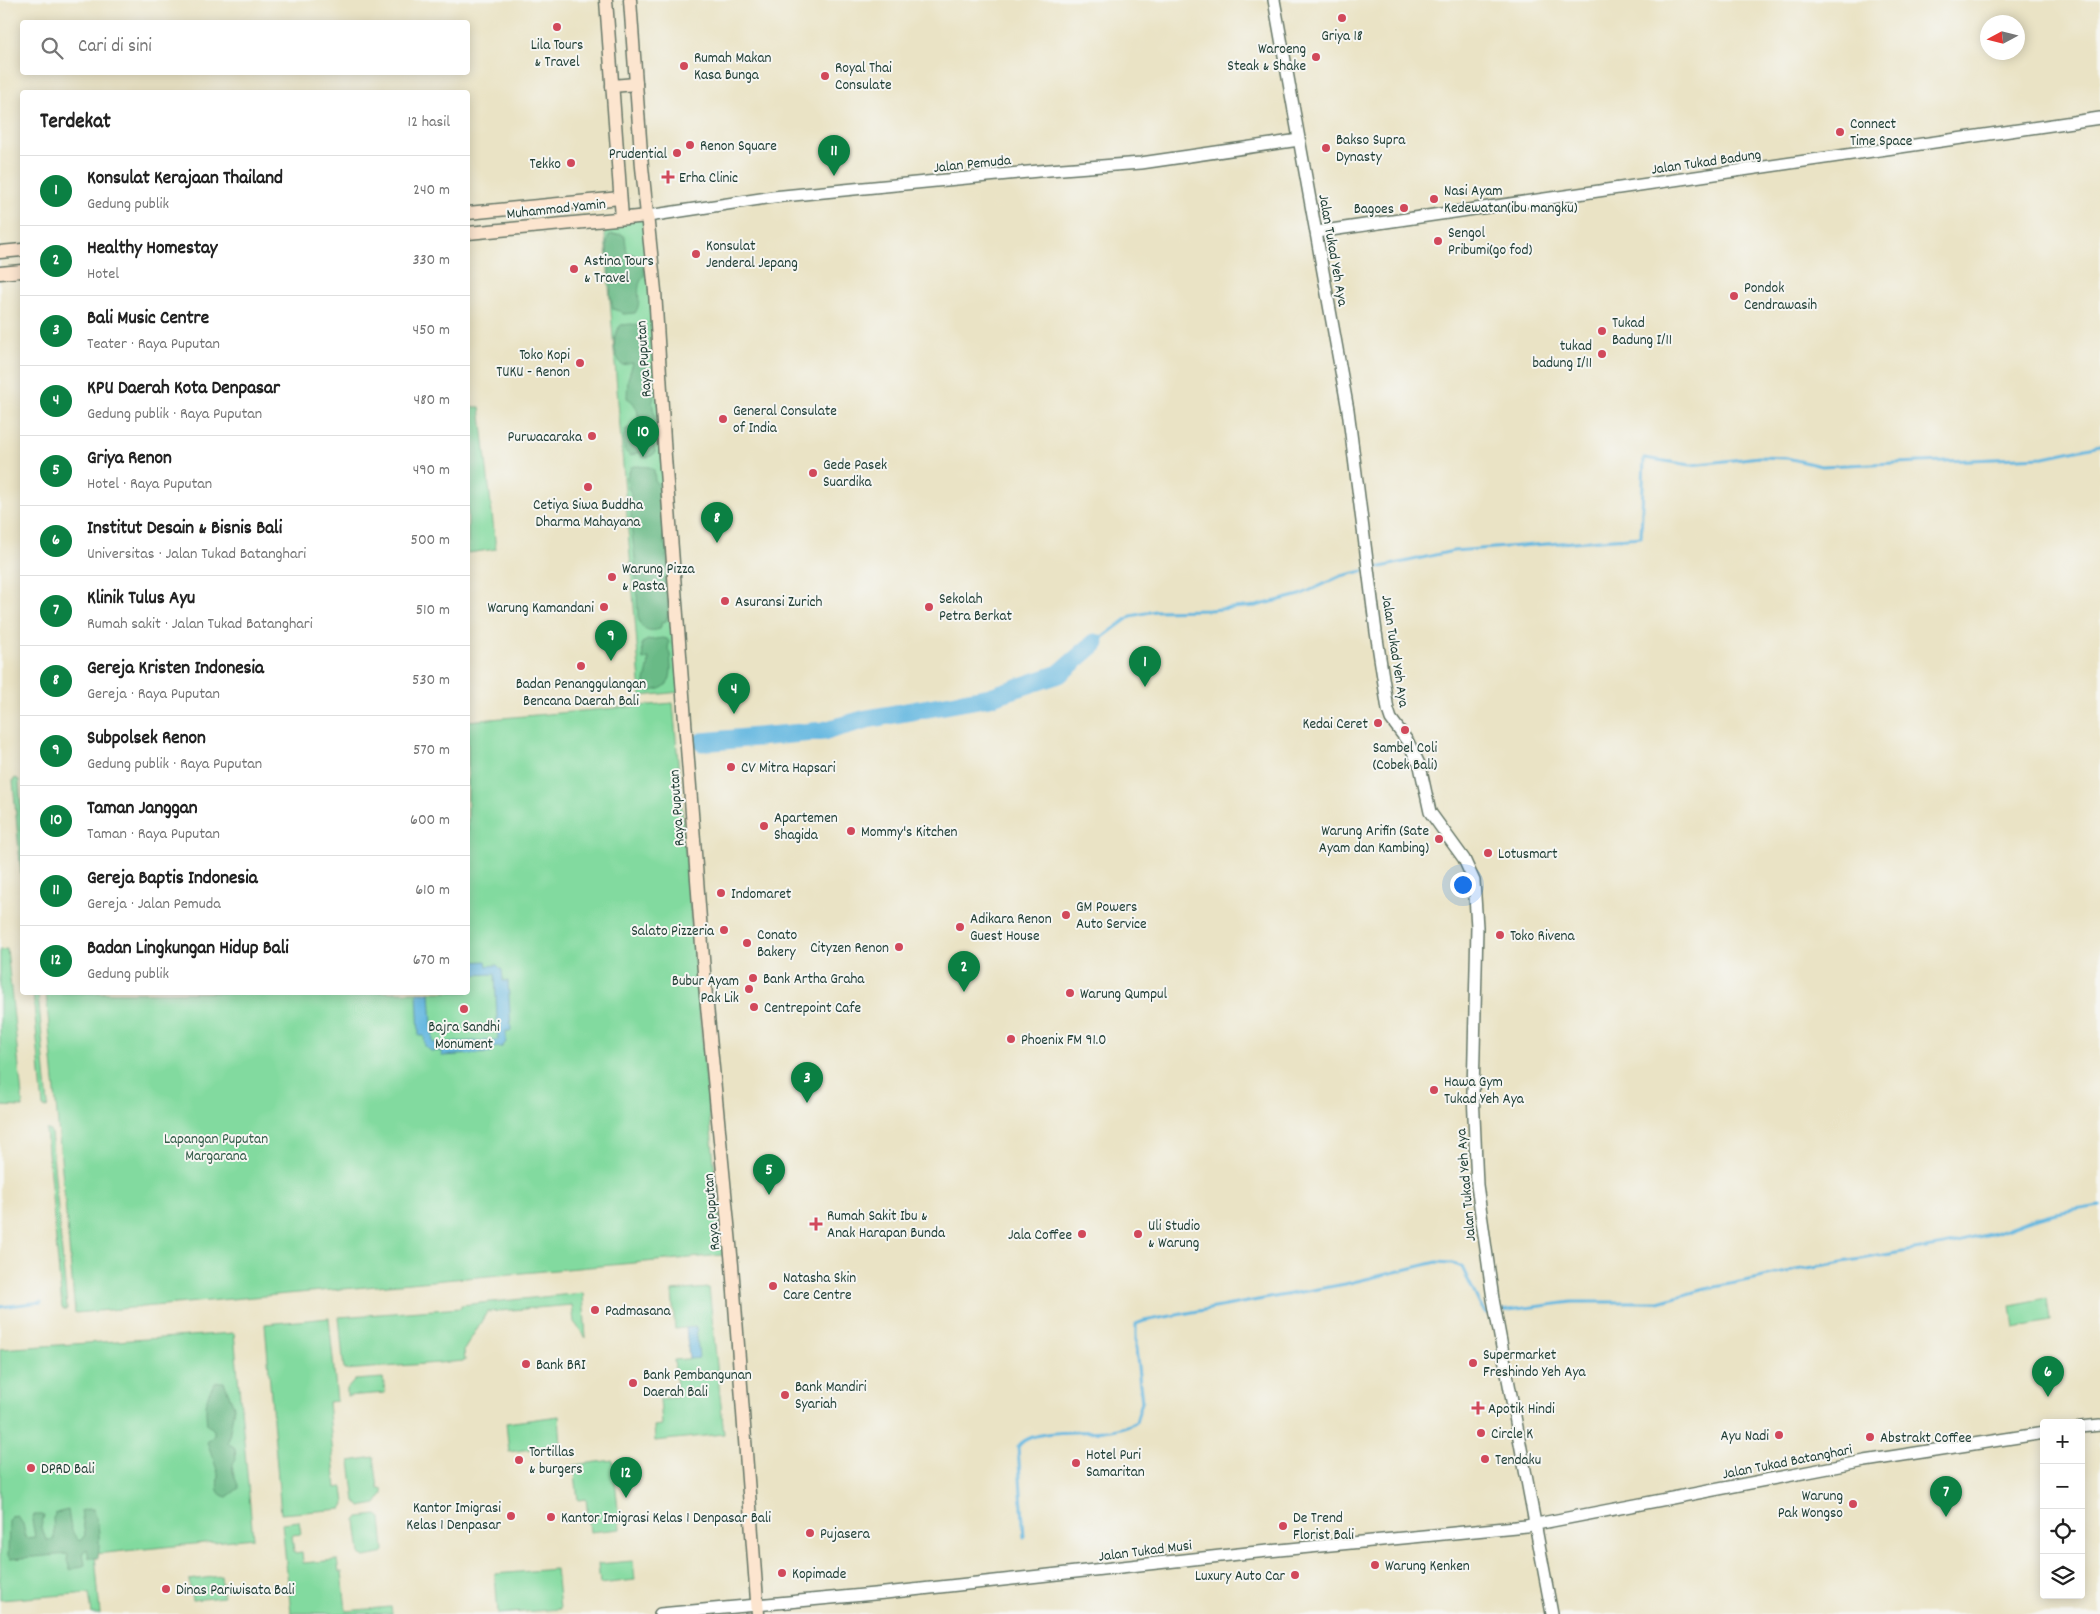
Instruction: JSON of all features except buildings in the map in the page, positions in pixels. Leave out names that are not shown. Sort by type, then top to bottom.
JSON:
[{"type":"main road","points":[[606,0],[622,218]]},
{"type":"main road","name":"Raya Puputan","points":[[630,0],[648,216],[705,985],[732,1256],[758,1609]]},
{"type":"main road","points":[[612,86],[636,84]]},
{"type":"main road","name":"Muhammad Yamin","points":[[470,213],[620,198]]},
{"type":"main road","name":"Muhammad Yamin","points":[[470,233],[648,216]]},
{"type":"main road","points":[[0,252],[20,250]]},
{"type":"main road","points":[[0,273],[20,271]]},
{"type":"street","name":"Jalan Tukad Yeh Aya","points":[[1274,0],[1348,410],[1376,632],[1388,710],[1420,766],[1430,812],[1464,859],[1474,881],[1477,917],[1473,1093],[1475,1166],[1493,1299],[1537,1524],[1552,1614]]},
{"type":"street","name":"Jalan Tukad Badung","points":[[1317,232],[2100,118]]},
{"type":"street","name":"Jalan Pemuda","points":[[648,216],[773,197],[1141,163],[1299,140]]},
{"type":"street","points":[[2085,1426],[2100,1424]]},
{"type":"street","name":"Jalan Tukad Batanghari","points":[[1537,1524],[1864,1462],[2040,1434]]},
{"type":"street","name":"Jalan Tukad Musi","points":[[660,1614],[758,1609],[1248,1553],[1537,1524]]},
{"type":"green space","points":[[645,219],[680,692],[641,696],[604,222]]},
{"type":"green space","points":[[622,234],[625,238],[627,253],[638,257],[642,263],[645,275],[639,285],[639,303],[635,313],[623,314],[613,309],[610,295],[612,278],[609,275],[607,240],[609,235]]},
{"type":"green space","points":[[632,324],[639,326],[646,342],[648,353],[645,362],[654,398],[655,418],[653,434],[655,453],[648,458],[643,457],[640,452],[630,456],[625,451],[623,439],[625,430],[631,427],[639,430],[639,421],[634,404],[627,398],[628,379],[633,363],[622,365],[614,345],[616,334],[621,325]]},
{"type":"green space","points":[[470,407],[480,407],[496,549],[470,553]]},
{"type":"green space","points":[[631,467],[649,467],[654,470],[655,481],[661,489],[662,496],[659,503],[664,526],[664,543],[668,552],[666,557],[668,567],[663,575],[667,591],[668,611],[666,621],[662,622],[660,629],[655,630],[644,628],[640,623],[638,615],[631,526],[631,493],[627,478]]},
{"type":"green space","points":[[663,638],[669,642],[668,650],[671,667],[669,682],[660,689],[649,691],[644,687],[649,658],[643,660],[642,643],[648,640]]},
{"type":"green space","name":"Lapangan Puputan Margarana","points":[[673,703],[697,986],[723,1255],[75,1313],[46,995],[470,995],[470,721]]},
{"type":"green space","points":[[16,778],[19,780],[20,862],[13,780]]},
{"type":"green space","points":[[7,949],[23,1107],[0,1106],[0,950]]},
{"type":"green space","points":[[33,995],[38,995],[48,1105],[47,1108],[43,1107]]},
{"type":"green space","points":[[46,1130],[49,1130],[51,1133],[66,1310],[62,1308]]},
{"type":"green space","points":[[709,1288],[724,1434],[655,1441],[654,1426],[662,1425],[660,1399],[678,1397],[674,1360],[698,1358],[695,1327],[675,1329],[672,1291]]},
{"type":"green space","points":[[583,1293],[586,1338],[574,1322],[572,1305],[487,1312],[464,1350],[465,1361],[344,1370],[339,1317],[461,1308],[461,1305]]},
{"type":"green space","points":[[2047,1298],[2050,1321],[2014,1328],[2011,1305]]},
{"type":"green space","points":[[329,1318],[337,1401],[328,1402],[336,1488],[343,1487],[345,1504],[342,1509],[281,1514],[265,1324]]},
{"type":"green space","points":[[234,1333],[253,1538],[95,1554],[100,1614],[92,1614],[89,1593],[0,1600],[0,1349]]},
{"type":"green space","points":[[383,1378],[385,1393],[347,1396],[347,1389],[355,1380]]},
{"type":"green space","points":[[216,1382],[224,1382],[234,1407],[228,1443],[235,1448],[236,1459],[233,1469],[239,1488],[227,1497],[218,1491],[218,1472],[207,1442],[214,1435],[214,1430],[207,1424],[207,1402],[212,1387]]},
{"type":"green space","points":[[559,1416],[561,1445],[509,1452],[506,1423]]},
{"type":"green space","points":[[374,1457],[378,1489],[383,1489],[383,1494],[376,1504],[360,1507],[355,1501],[350,1461]]},
{"type":"green space","points":[[613,1460],[620,1529],[590,1532],[586,1499],[578,1500],[574,1465]]},
{"type":"green space","points":[[93,1509],[97,1520],[98,1558],[89,1558],[87,1549],[83,1552],[85,1565],[70,1570],[67,1560],[68,1554],[10,1559],[8,1555],[9,1521],[11,1517],[17,1516],[23,1524],[26,1538],[35,1537],[32,1520],[34,1515],[44,1515],[41,1527],[47,1540],[54,1539],[53,1518],[56,1513],[68,1510],[72,1531],[80,1541],[85,1535],[81,1511]]},
{"type":"green space","points":[[377,1515],[381,1518],[384,1551],[380,1554],[365,1557],[360,1554],[356,1521],[359,1517]]},
{"type":"green space","points":[[299,1521],[301,1534],[292,1535],[294,1553],[302,1552],[303,1563],[337,1560],[339,1572],[342,1572],[346,1611],[391,1607],[392,1614],[291,1613],[282,1523]]},
{"type":"green space","points":[[633,1561],[635,1580],[600,1584],[598,1564]]},
{"type":"green space","points":[[556,1569],[560,1609],[498,1614],[495,1574]]},
{"type":"green space","points":[[221,1576],[223,1597],[192,1600],[189,1580]]},
{"type":"water","points":[[486,961],[487,966],[497,965],[502,970],[503,981],[508,981],[511,1031],[506,1031],[506,1042],[502,1047],[491,1048],[491,1053],[442,1056],[441,1051],[431,1051],[425,1046],[424,1036],[419,1036],[417,995],[430,995],[433,1043],[498,1040],[495,974],[470,975],[470,962]]},
{"type":"water","points":[[696,1327],[699,1358],[689,1359],[686,1328]]},
{"type":"waterway","points":[[1095,643],[1131,616],[1155,611],[1209,610],[1256,606],[1300,595],[1341,576],[1453,551],[1641,537],[1644,458],[1691,465],[1759,457],[1787,458],[1821,466],[2044,457],[2100,445]]},
{"type":"waterway","points":[[702,742],[824,731],[867,719],[990,697],[1059,674],[1095,643]]},
{"type":"waterway","points":[[1024,1537],[1018,1447],[1024,1441],[1045,1434],[1107,1431],[1136,1422],[1142,1402],[1136,1349],[1136,1324],[1144,1321],[1345,1284],[1437,1262],[1452,1263],[1462,1267],[1480,1305],[1486,1313],[1572,1302],[1659,1302],[1701,1290],[1801,1269],[1944,1245],[1995,1233],[2056,1213],[2100,1206]]},
{"type":"waterway","points":[[0,1307],[41,1302]]},
{"type":"place","name":"Griya 18","points":[[1342,18]]},
{"type":"place","name":"Lila Tours & Travel","points":[[557,27]]},
{"type":"place","name":"Waroeng Steak & Shake","points":[[1316,57]]},
{"type":"place","name":"Rumah Makan Kasa Bunga","points":[[684,66]]},
{"type":"place","name":"Royal Thai Consulate","points":[[825,76]]},
{"type":"place","name":"Connect Time Space","points":[[1840,132]]},
{"type":"place","name":"Renon Square","points":[[690,145]]},
{"type":"place","name":"Bakso Supra Dynasty","points":[[1326,148]]},
{"type":"place","name":"Prudential","points":[[677,153]]},
{"type":"place","name":"Tekko","points":[[571,163]]},
{"type":"place","name":"Gereja Baptis Indonesia","points":[[834,176]]},
{"type":"place","name":"Erha Clinic","points":[[668,177]]},
{"type":"place","name":"Nasi Ayam Kedewatan(ibu mangku)","points":[[1434,199]]},
{"type":"place","name":"Bagoes","points":[[1404,208]]},
{"type":"place","name":"Sengol Pribumi(go fod)","points":[[1438,241]]},
{"type":"place","name":"Konsulat Jenderal Jepang","points":[[696,254]]},
{"type":"place","name":"Astina Tours & Travel","points":[[574,269]]},
{"type":"place","name":"Pondok Cendrawasih","points":[[1734,296]]},
{"type":"place","name":"Tukad Badung I/11","points":[[1602,331]]},
{"type":"place","name":"tukad badung I/11","points":[[1602,354]]},
{"type":"place","name":"Toko Kopi TUKU - Renon","points":[[580,363]]},
{"type":"place","name":"General Consulate of India","points":[[723,419]]},
{"type":"place","name":"Purwacaraka","points":[[592,436]]},
{"type":"place","name":"Taman Janggan","points":[[643,457]]},
{"type":"place","name":"Gede Pasek Suardika","points":[[813,473]]},
{"type":"place","name":"Cetiya Siwa Buddha Dharma Mahayana","points":[[588,487]]},
{"type":"place","name":"Gereja Kristen Indonesia","points":[[717,543]]},
{"type":"place","name":"Warung Pizza & Pasta","points":[[612,577]]},
{"type":"place","name":"Asuransi Zurich","points":[[725,601]]},
{"type":"place","name":"Warung Kamandani","points":[[604,607]]},
{"type":"place","name":"Sekolah Petra Berkat","points":[[929,607]]},
{"type":"place","name":"Subpolsek Renon","points":[[611,661]]},
{"type":"place","name":"Badan Penanggulangan Bencana Daerah Bali","points":[[581,666]]},
{"type":"place","name":"Konsulat Kerajaan Thailand","points":[[1145,687]]},
{"type":"place","name":"KPU Daerah Kota Denpasar","points":[[734,714]]},
{"type":"place","name":"Kedai Ceret","points":[[1378,723]]},
{"type":"place","name":"Sambel Coli (Cobek Bali)","points":[[1405,730]]},
{"type":"place","name":"CV Mitra Hapsari","points":[[731,767]]},
{"type":"place","name":"Apartemen Shagida","points":[[764,826]]},
{"type":"place","name":"Mommy's Kitchen","points":[[851,831]]},
{"type":"place","name":"Warung Arifin (Sate Ayam dan Kambing)","points":[[1439,839]]},
{"type":"place","name":"Lotusmart","points":[[1488,853]]},
{"type":"place","name":"Indomaret","points":[[721,893]]},
{"type":"place","name":"GM Powers Auto Service","points":[[1066,915]]},
{"type":"place","name":"Adikara Renon Guest House","points":[[960,927]]},
{"type":"place","name":"Salato Pizzeria","points":[[724,930]]},
{"type":"place","name":"Toko Rivena","points":[[1500,935]]},
{"type":"place","name":"Conato Bakery","points":[[747,943]]},
{"type":"place","name":"Cityzen Renon","points":[[899,947]]},
{"type":"place","name":"Bank Artha Graha","points":[[753,978]]},
{"type":"place","name":"Bubur Ayam Pak Lik","points":[[749,989]]},
{"type":"place","name":"Healthy Homestay","points":[[964,992]]},
{"type":"place","name":"Warung Qumpul","points":[[1070,993]]},
{"type":"place","name":"Centrepoint Cafe","points":[[754,1007]]},
{"type":"place","name":"Bajra Sandhi Monument","points":[[464,1009]]},
{"type":"place","name":"Phoenix FM 91.0","points":[[1011,1039]]},
{"type":"place","name":"Hawa Gym Tukad Yeh Aya","points":[[1434,1090]]},
{"type":"place","name":"Bali Music Centre","points":[[807,1103]]},
{"type":"place","name":"Griya Renon","points":[[769,1195]]},
{"type":"place","name":"Rumah Sakit Ibu & Anak Harapan Bunda","points":[[816,1224]]},
{"type":"place","name":"Jala Coffee","points":[[1082,1234]]},
{"type":"place","name":"Uli Studio & Warung","points":[[1138,1234]]},
{"type":"place","name":"Natasha Skin Care Centre","points":[[773,1286]]},
{"type":"place","name":"Padmasana","points":[[595,1310]]},
{"type":"place","name":"Supermarket Freshindo Yeh Aya","points":[[1473,1363]]},
{"type":"place","name":"Bank BRI","points":[[526,1364]]},
{"type":"place","name":"Bank Pembangunan Daerah Bali","points":[[633,1383]]},
{"type":"place","name":"Bank Mandiri Syariah","points":[[785,1395]]},
{"type":"place","name":"Institut Desain & Bisnis Bali","points":[[2048,1397]]},
{"type":"place","name":"Apotik Hindi","points":[[1478,1408]]},
{"type":"place","name":"Circle K","points":[[1481,1433]]},
{"type":"place","name":"Ayu Nadi","points":[[1779,1435]]},
{"type":"place","name":"Abstrakt Coffee","points":[[1870,1437]]},
{"type":"place","name":"Tendaku","points":[[1485,1459]]},
{"type":"place","name":"Tortillas & burgers","points":[[519,1460]]},
{"type":"place","name":"Hotel Puri Samaritan","points":[[1076,1463]]},
{"type":"place","name":"DPRD Bali","points":[[31,1468]]},
{"type":"place","name":"Badan Lingkungan Hidup Bali","points":[[626,1498]]},
{"type":"place","name":"Warung Pak Wongso","points":[[1853,1504]]},
{"type":"place","name":"Kantor Imigrasi Kelas 1 Denpasar","points":[[511,1516]]},
{"type":"place","name":"Kantor Imigrasi Kelas 1 Denpasar Bali","points":[[551,1517]]},
{"type":"place","name":"Klinik Tulus Ayu","points":[[1946,1517]]},
{"type":"place","name":"De Trend Florist Bali","points":[[1283,1526]]},
{"type":"place","name":"Pujasera","points":[[810,1533]]},
{"type":"place","name":"Warung Kenken","points":[[1375,1565]]},
{"type":"place","name":"Kopimade","points":[[782,1573]]},
{"type":"place","name":"Luxury Auto Car","points":[[1295,1575]]},
{"type":"place","name":"Dinas Pariwisata Bali","points":[[166,1589]]}]
